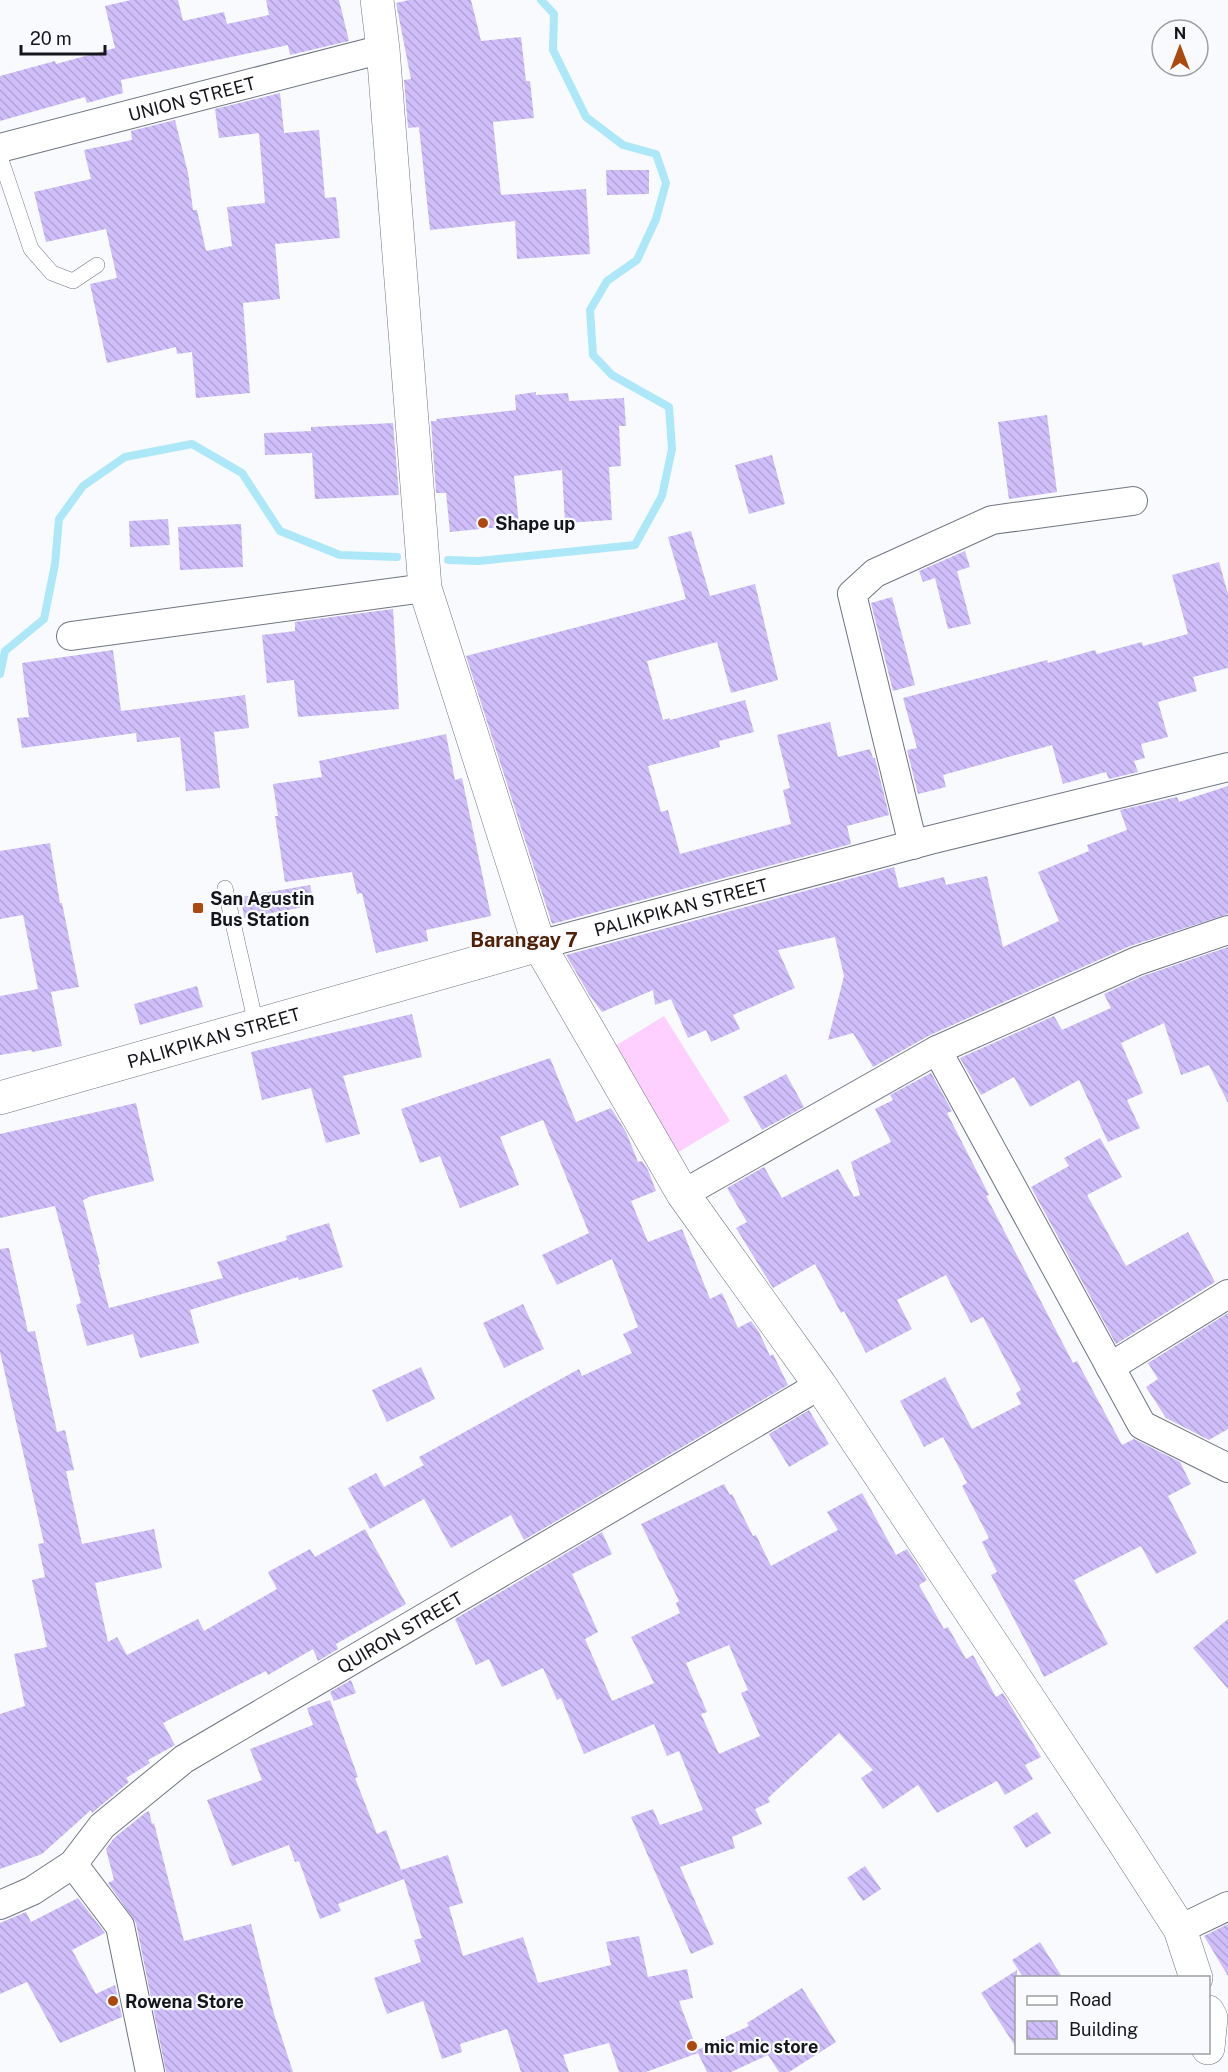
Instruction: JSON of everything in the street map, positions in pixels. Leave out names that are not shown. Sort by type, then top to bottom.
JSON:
[{"type":"street","points":[[377,0],[383,49],[425,588],[539,945],[683,1194],[820,1385],[1180,1929],[1196,1976]]},
{"type":"street","name":"UNION STREET","points":[[0,148],[383,49]]},
{"type":"street","points":[[913,845],[852,594],[875,573],[992,520],[1133,501]]},
{"type":"street","points":[[71,636],[425,588]]},
{"type":"street","name":"PALIKPIKAN STREET","points":[[0,1098],[539,945],[913,845],[1228,767]]},
{"type":"street","points":[[683,1194],[937,1050],[1137,961],[1228,930]]},
{"type":"street","points":[[937,1050],[1142,1425],[1228,1468]]},
{"type":"street","points":[[1110,1366],[1228,1294]]},
{"type":"street","name":"QUIRON STREET","points":[[0,1905],[32,1890],[73,1864],[102,1826],[184,1759],[820,1385]]},
{"type":"street","points":[[73,1864],[120,1926],[150,2072]]},
{"type":"street","points":[[1180,1929],[1228,1906]]},
{"type":"street","points":[[1210,2015],[1210,2033]]},
{"type":"street","points":[[1207,2072],[1208,2054]]},
{"type":"lane","points":[[0,157],[31,249],[52,273],[73,281],[96,265]]},
{"type":"lane","points":[[225,888],[256,1024]]},
{"type":"shaded area","points":[[664,1016],[730,1121],[677,1153],[612,1048]]},
{"type":"building","points":[[131,0],[178,0],[183,21],[224,12],[227,24],[269,15],[266,0],[339,0],[349,41],[290,55],[288,45],[121,80],[123,93],[87,103],[85,97],[0,121],[0,76],[115,48],[105,6]]},
{"type":"building","points":[[409,0],[471,0],[481,41],[521,37],[526,81],[530,81],[534,118],[493,122],[501,195],[586,189],[590,254],[517,259],[515,221],[430,230],[419,127],[408,128],[404,80],[411,79],[396,3]]},
{"type":"building","points":[[280,93],[284,133],[319,130],[325,198],[336,197],[340,238],[275,244],[280,299],[243,303],[250,393],[196,398],[192,352],[177,354],[176,347],[107,363],[90,284],[117,278],[106,229],[46,242],[34,192],[91,179],[84,150],[132,140],[131,131],[175,120],[188,173],[193,210],[197,210],[206,251],[232,246],[227,207],[265,203],[259,133],[219,138],[215,109]]},
{"type":"building","points":[[606,170],[649,170],[649,194],[607,195]]},
{"type":"building","points":[[536,392],[536,395],[568,393],[569,401],[624,398],[626,426],[619,426],[621,466],[609,467],[612,520],[565,523],[562,470],[514,476],[519,525],[450,532],[446,493],[436,493],[431,421],[516,410],[515,395]]},
{"type":"building","points":[[1047,415],[1057,492],[1009,499],[998,422]]},
{"type":"building","points":[[393,423],[399,495],[315,499],[312,453],[265,455],[264,433],[311,431],[311,427]]},
{"type":"building","points":[[772,455],[785,504],[749,514],[735,465]]},
{"type":"building","points":[[168,519],[170,545],[130,547],[129,521]]},
{"type":"building","points":[[241,524],[243,567],[180,570],[178,527]]},
{"type":"building","points":[[691,531],[710,596],[755,584],[778,680],[731,693],[717,642],[647,661],[663,720],[745,700],[754,732],[719,741],[720,747],[648,766],[661,812],[668,810],[680,854],[791,824],[783,790],[790,788],[777,735],[830,722],[838,757],[870,749],[875,758],[889,815],[847,826],[851,844],[552,924],[466,656],[686,599],[668,537]]},
{"type":"building","points":[[965,551],[970,567],[957,571],[971,624],[948,629],[935,578],[923,582],[919,571]]},
{"type":"building","points":[[1219,562],[1228,594],[1228,668],[1193,677],[1197,691],[1158,702],[1168,737],[1141,744],[1145,758],[1134,761],[1138,772],[1109,779],[1106,772],[1063,784],[1052,745],[943,775],[946,787],[918,794],[907,750],[917,748],[903,698],[1047,660],[1048,663],[1095,650],[1097,654],[1142,642],[1143,646],[1188,634],[1172,575]]},
{"type":"building","points":[[892,597],[915,685],[893,691],[871,603]]},
{"type":"building","points":[[393,609],[399,709],[298,717],[294,680],[267,683],[262,635],[295,631],[295,622]]},
{"type":"building","points":[[113,650],[121,711],[245,695],[249,728],[214,732],[220,788],[186,791],[180,737],[137,742],[136,733],[22,748],[17,718],[29,717],[22,663]]},
{"type":"building","points":[[446,734],[455,780],[462,778],[491,916],[426,930],[428,941],[376,953],[362,893],[357,894],[352,872],[285,882],[275,816],[278,816],[273,784],[322,777],[319,761]]},
{"type":"building","points":[[1228,786],[1228,914],[1130,946],[930,1035],[873,1067],[853,1033],[828,1040],[844,976],[835,937],[778,950],[795,988],[733,1015],[740,1029],[711,1042],[706,1030],[688,1038],[671,999],[655,1005],[653,990],[602,1012],[566,955],[894,867],[899,888],[944,877],[946,885],[987,876],[1003,947],[1059,921],[1038,872],[1089,851],[1087,845],[1127,830],[1120,810],[1177,797],[1179,802]]},
{"type":"building","points":[[50,843],[60,903],[62,903],[79,987],[51,992],[62,1046],[0,1055],[0,996],[38,989],[23,915],[0,919],[0,851]]},
{"type":"building","points":[[310,885],[314,905],[244,918],[241,897]]},
{"type":"building","points":[[1228,947],[1228,1103],[1209,1065],[1181,1075],[1164,1023],[1121,1043],[1143,1093],[1127,1100],[1140,1128],[1108,1142],[1079,1080],[1030,1107],[1014,1077],[981,1095],[960,1058],[1054,1016],[1062,1030],[1111,1008],[1104,994],[1143,976]]},
{"type":"building","points":[[197,986],[203,1007],[140,1025],[134,1004]]},
{"type":"building","points":[[412,1014],[422,1057],[343,1076],[360,1134],[326,1143],[311,1088],[262,1100],[251,1052]]},
{"type":"building","points":[[550,1058],[576,1122],[611,1108],[626,1132],[638,1162],[642,1161],[648,1170],[656,1191],[631,1201],[648,1242],[682,1229],[710,1299],[722,1293],[738,1328],[751,1321],[770,1356],[773,1354],[788,1385],[524,1540],[511,1515],[451,1548],[424,1499],[370,1529],[348,1488],[376,1473],[384,1487],[424,1465],[419,1457],[579,1369],[582,1376],[632,1353],[623,1334],[638,1327],[612,1259],[557,1285],[542,1255],[589,1233],[543,1120],[500,1137],[519,1185],[460,1208],[440,1156],[420,1163],[401,1109]]},
{"type":"building","points":[[931,1073],[952,1111],[947,1113],[989,1195],[986,1196],[1073,1363],[1077,1361],[1122,1445],[1134,1439],[1180,1462],[1191,1484],[1168,1496],[1197,1553],[1156,1574],[1141,1546],[1074,1580],[1108,1644],[1044,1677],[991,1575],[997,1572],[982,1542],[989,1538],[962,1486],[967,1483],[943,1437],[924,1447],[900,1401],[945,1377],[972,1429],[1021,1404],[1016,1393],[1021,1390],[983,1317],[971,1323],[946,1275],[897,1300],[912,1329],[866,1353],[844,1311],[841,1313],[815,1264],[773,1288],[736,1228],[747,1222],[727,1188],[764,1167],[782,1198],[838,1169],[854,1197],[860,1195],[851,1162],[891,1142],[875,1109],[893,1100],[890,1095]]},
{"type":"building","points":[[786,1074],[804,1107],[762,1130],[743,1097]]},
{"type":"building","points":[[136,1103],[154,1181],[83,1200],[109,1308],[223,1278],[217,1262],[287,1240],[286,1236],[329,1223],[343,1267],[299,1280],[298,1277],[190,1310],[199,1343],[140,1358],[133,1334],[87,1346],[76,1305],[81,1303],[55,1206],[0,1218],[0,1134]]},
{"type":"building","points":[[1100,1138],[1122,1177],[1087,1195],[1126,1266],[1188,1232],[1215,1282],[1116,1344],[1031,1187],[1069,1166],[1064,1158]]},
{"type":"building","points":[[9,1248],[28,1332],[35,1331],[57,1432],[65,1430],[74,1470],[66,1471],[82,1544],[154,1529],[162,1568],[95,1583],[108,1642],[117,1637],[127,1655],[198,1619],[204,1631],[277,1589],[268,1572],[310,1549],[315,1557],[365,1529],[406,1604],[336,1644],[338,1649],[318,1661],[313,1649],[268,1675],[266,1671],[163,1723],[175,1745],[148,1760],[150,1763],[126,1778],[129,1782],[92,1813],[91,1810],[42,1854],[0,1869],[0,1714],[25,1706],[14,1654],[47,1647],[32,1580],[45,1577],[38,1544],[44,1543],[0,1352],[0,1249]]},
{"type":"building","points":[[523,1304],[544,1349],[504,1368],[483,1323]]},
{"type":"building","points":[[1228,1313],[1228,1429],[1209,1440],[1166,1418],[1146,1387],[1158,1379],[1148,1363]]},
{"type":"building","points":[[421,1367],[435,1399],[387,1422],[372,1390]]},
{"type":"building","points":[[809,1410],[829,1444],[789,1467],[769,1434]]},
{"type":"building","points":[[724,1484],[730,1495],[732,1494],[753,1536],[756,1535],[771,1566],[838,1530],[827,1512],[862,1493],[896,1555],[907,1549],[927,1580],[919,1585],[944,1629],[948,1627],[966,1659],[973,1655],[996,1697],[1003,1693],[1041,1757],[1025,1765],[1033,1779],[1005,1795],[997,1781],[937,1813],[918,1785],[883,1809],[861,1778],[873,1770],[839,1733],[768,1798],[770,1802],[755,1809],[762,1824],[732,1837],[735,1848],[680,1867],[714,1944],[691,1954],[631,1817],[653,1809],[660,1825],[703,1810],[679,1751],[667,1756],[654,1724],[584,1754],[561,1698],[557,1700],[543,1668],[502,1687],[489,1659],[476,1665],[455,1619],[602,1532],[612,1554],[572,1574],[598,1632],[585,1639],[612,1701],[654,1683],[631,1637],[680,1613],[676,1603],[679,1601],[641,1524]],"holes":[[[729,1645],[748,1690],[741,1693],[760,1736],[719,1754],[701,1714],[707,1712],[686,1663]]]},
{"type":"building","points":[[1228,1619],[1228,1689],[1193,1648]]},
{"type":"building","points":[[351,1680],[356,1693],[334,1701],[330,1692]]},
{"type":"building","points":[[330,1700],[358,1777],[355,1778],[377,1834],[386,1830],[401,1870],[448,1855],[463,1903],[449,1907],[463,1956],[523,1937],[538,1983],[611,1965],[606,1942],[639,1936],[648,1977],[687,1969],[693,1998],[679,2001],[697,2050],[749,2026],[747,2023],[802,1988],[836,2042],[789,2072],[779,2072],[768,2055],[731,2072],[707,2072],[698,2053],[646,2072],[619,2072],[609,2043],[563,2055],[569,2072],[521,2072],[507,2029],[460,2044],[462,2052],[442,2059],[423,2001],[387,2014],[374,1978],[421,1962],[414,1940],[422,1938],[404,1879],[338,1904],[341,1911],[320,1919],[299,1861],[295,1862],[289,1845],[232,1866],[207,1800],[262,1780],[250,1749],[313,1725],[307,1708]]},
{"type":"building","points":[[149,1811],[184,1941],[251,1924],[274,2014],[293,2072],[166,2072],[136,1923],[108,1883],[114,1880],[106,1849],[114,1838]]},
{"type":"building","points":[[1037,1812],[1051,1833],[1026,1848],[1013,1827]]},
{"type":"building","points":[[865,1866],[881,1889],[863,1901],[847,1878]]},
{"type":"building","points":[[78,1898],[105,1933],[72,1950],[96,1994],[115,1985],[122,2017],[60,2043],[27,1982],[0,1994],[0,1923],[26,1912],[31,1922]]},
{"type":"building","points":[[1228,1924],[1228,1976],[1204,1936]]},
{"type":"building","points":[[1040,1942],[1061,1976],[1022,1976],[1012,1960]]},
{"type":"building","points":[[1017,1970],[1017,1976],[1015,1976],[1015,2046],[981,1993]]},
{"type":"waterway","points":[[448,560],[479,561],[635,545],[662,496],[672,449],[669,407],[612,375],[593,355],[590,310],[607,281],[637,260],[656,219],[666,183],[656,154],[623,145],[586,117],[553,50],[554,14],[541,0]]},
{"type":"waterway","points":[[0,674],[5,651],[44,619],[55,564],[59,519],[83,486],[125,457],[192,444],[242,473],[280,531],[340,555],[397,557]]},
{"type":"place","name":"Shape up","points":[[483,523]]},
{"type":"place","name":"San Agustin Bus Station","points":[[198,908]]},
{"type":"place","name":"Rowena Store","points":[[113,2001]]},
{"type":"place","name":"mic mic store","points":[[692,2046]]},
{"type":"district","name":"Barangay 7","points":[[524,940]]}]
